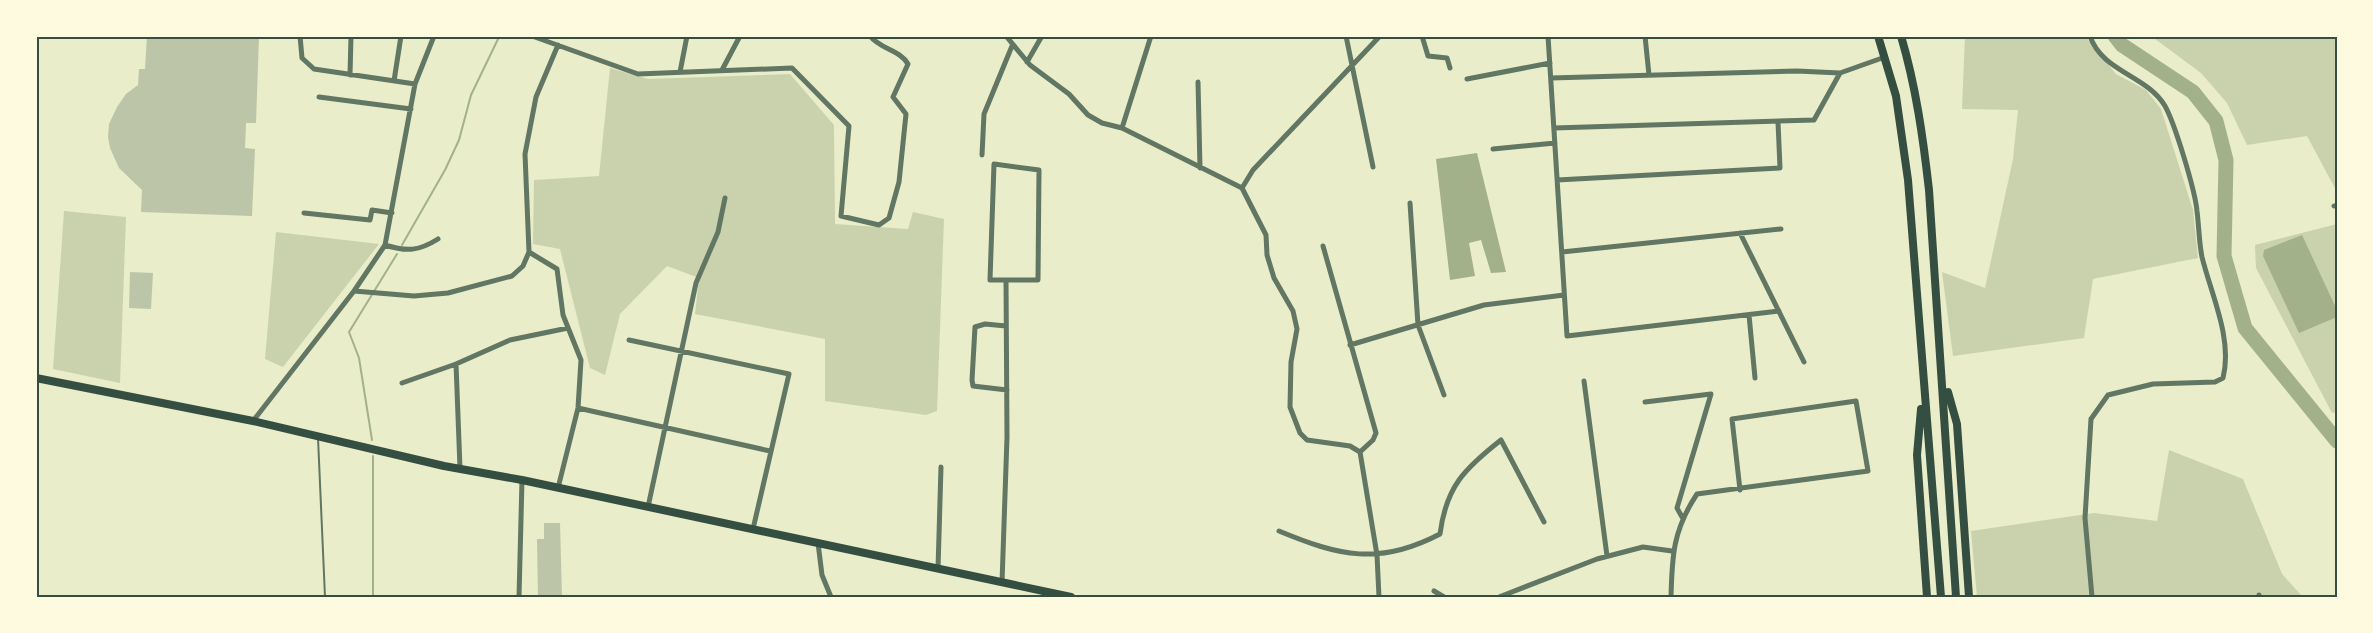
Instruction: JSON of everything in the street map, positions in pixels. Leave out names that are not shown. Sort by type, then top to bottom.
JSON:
[{"type":"main road","points":[[1878,36],[1896,96],[1908,180],[1941,597]]},
{"type":"main road","points":[[1901,36],[1911,71],[1922,128],[1943,378],[1956,597]]},
{"type":"main road","points":[[36,378],[253,421],[460,468],[753,529],[1051,595],[1071,597]]},
{"type":"main road","points":[[1943,378],[1957,424],[1969,597]]},
{"type":"main road","points":[[1923,380],[1917,455],[1927,597]]},
{"type":"street","points":[[300,36],[302,58],[314,69],[415,84]]},
{"type":"street","points":[[350,75],[351,36]]},
{"type":"street","points":[[394,81],[401,36]]},
{"type":"street","points":[[253,421],[354,291],[385,245],[415,84],[434,36]]},
{"type":"street","points":[[532,36],[638,74],[792,68],[849,126],[840,214],[846,219],[883,224],[889,218],[899,182],[906,114],[893,96],[908,64],[903,57],[876,44],[870,36]]},
{"type":"street","points":[[681,72],[687,36]]},
{"type":"street","points":[[722,70],[740,36]]},
{"type":"street","points":[[1006,36],[1027,62],[1069,94],[1088,115],[1102,123],[1122,128],[1242,188],[1266,235],[1267,255],[1274,278],[1293,310],[1298,329],[1291,362],[1290,407],[1300,433],[1307,440],[1350,446],[1360,452],[1377,555],[1379,597]]},
{"type":"street","points":[[1027,62],[1042,36]]},
{"type":"street","points":[[1122,128],[1151,36]]},
{"type":"street","points":[[1346,36],[1373,167]]},
{"type":"street","points":[[1242,188],[1252,170],[1352,68],[1380,36]]},
{"type":"street","points":[[1422,36],[1428,56],[1447,58],[1450,68]]},
{"type":"street","points":[[1548,36],[1567,336],[1779,311]]},
{"type":"street","points":[[1645,36],[1648,75]]},
{"type":"street","points":[[2090,36],[2092,45],[2118,71],[2147,85],[2165,106],[2197,210],[2198,235],[2222,331],[2226,368],[2223,378],[2215,382],[2152,384],[2108,395],[2091,419],[2085,518],[2092,597]]},
{"type":"street","points":[[354,291],[414,296],[448,293],[501,279],[518,272],[529,252],[525,154],[536,97],[558,45]]},
{"type":"street","points":[[982,155],[984,114],[1012,46]]},
{"type":"street","points":[[1551,78],[1797,71],[1840,73],[1885,57]]},
{"type":"street","points":[[1467,79],[1550,63]]},
{"type":"street","points":[[1554,128],[1814,120],[1840,73]]},
{"type":"street","points":[[1198,82],[1200,168]]},
{"type":"street","points":[[319,97],[411,110]]},
{"type":"street","points":[[1557,180],[1780,168],[1778,122]]},
{"type":"street","points":[[1493,149],[1555,143]]},
{"type":"street","points":[[994,164],[1039,170],[1038,280],[1006,280],[990,280],[994,164]]},
{"type":"street","points":[[648,507],[696,284],[717,232],[725,198]]},
{"type":"street","points":[[1410,203],[1418,325],[1444,395]]},
{"type":"street","points":[[304,213],[370,220],[372,210],[392,213]]},
{"type":"street","points":[[1562,252],[1781,229]]},
{"type":"street","points":[[1740,233],[1804,362]]},
{"type":"street","points":[[385,245],[412,251],[423,248],[438,239]]},
{"type":"street","points":[[1323,246],[1376,433],[1373,440],[1360,452]]},
{"type":"street","points":[[529,252],[557,269],[563,315],[581,360],[578,408],[558,488]]},
{"type":"street","points":[[1002,583],[1007,390],[1006,280]]},
{"type":"street","points":[[1350,345],[1484,305],[1564,295]]},
{"type":"street","points":[[1749,315],[1755,378]]},
{"type":"street","points":[[1006,326],[986,324],[975,327],[972,380],[973,386],[978,388],[1007,390]]},
{"type":"street","points":[[402,383],[456,364],[510,340],[568,328]]},
{"type":"street","points":[[629,340],[789,374],[753,529]]},
{"type":"street","points":[[456,364],[460,468]]},
{"type":"street","points":[[1584,381],[1606,556]]},
{"type":"street","points":[[1646,402],[1711,394],[1677,508],[1682,517]]},
{"type":"street","points":[[1671,597],[1672,551],[1682,517],[1696,495],[1740,490],[1868,471],[1856,401],[1732,419],[1740,490]]},
{"type":"street","points":[[578,408],[770,451]]},
{"type":"street","points":[[1279,531],[1321,548],[1377,555],[1413,548],[1440,534],[1443,508],[1455,484],[1478,458],[1501,440],[1544,522]]},
{"type":"street","points":[[938,569],[941,467]]},
{"type":"street","points":[[519,597],[522,480]]},
{"type":"street","points":[[818,543],[822,575],[831,597]]},
{"type":"street","points":[[1499,597],[1606,556],[1643,547],[1672,551]]},
{"type":"street","points":[[1434,591],[1444,597]]},
{"type":"lane","points":[[318,435],[325,597]]},
{"type":"shaded area","points":[[1965,36],[2085,36],[2116,74],[2146,90],[2161,109],[2193,210],[2198,258],[2093,279],[2084,338],[1953,356],[1942,272],[1985,288],[2013,159],[2018,110],[1962,109]]},
{"type":"shaded area","points":[[2151,36],[2337,36],[2337,192],[2307,136],[2247,145],[2227,103],[2201,73]]},
{"type":"shaded area","points":[[610,68],[648,79],[790,74],[834,125],[835,224],[908,229],[913,212],[944,219],[937,411],[926,415],[825,401],[825,339],[695,314],[699,278],[667,266],[620,314],[605,375],[590,368],[560,249],[533,244],[534,180],[599,176]]},
{"type":"shaded area","points":[[1477,153],[1506,272],[1491,273],[1481,240],[1469,243],[1475,276],[1450,280],[1436,159]]},
{"type":"shaded area","points":[[64,211],[126,217],[120,383],[53,369]]},
{"type":"shaded area","points":[[2337,224],[2337,412],[2332,413],[2256,268],[2255,245]]},
{"type":"shaded area","points":[[276,232],[379,244],[283,367],[265,359]]},
{"type":"shaded area","points":[[2302,235],[2337,310],[2337,317],[2299,333],[2263,256],[2264,250]]},
{"type":"shaded area","points":[[2169,450],[2243,479],[2282,574],[2303,597],[2264,597],[2264,595],[1977,597],[1971,531],[2094,513],[2157,521]]},
{"type":"building","points":[[147,36],[259,36],[256,123],[246,123],[245,148],[255,149],[252,216],[141,212],[142,190],[119,168],[108,137],[109,124],[117,107],[126,94],[138,85],[139,69],[145,69]]},
{"type":"building","points":[[130,272],[153,273],[151,309],[129,308]]},
{"type":"building","points":[[544,523],[560,523],[562,597],[538,597],[537,539],[544,539]]},
{"type":"waterway","points":[[2115,36],[2122,45],[2193,92],[2216,121],[2226,160],[2224,256],[2245,328],[2337,441]]},
{"type":"waterway","points":[[402,245],[445,170],[459,140],[471,95],[499,37]]},
{"type":"waterway","points":[[372,440],[359,358],[349,332],[397,254]]},
{"type":"waterway","points":[[373,456],[373,597]]}]
